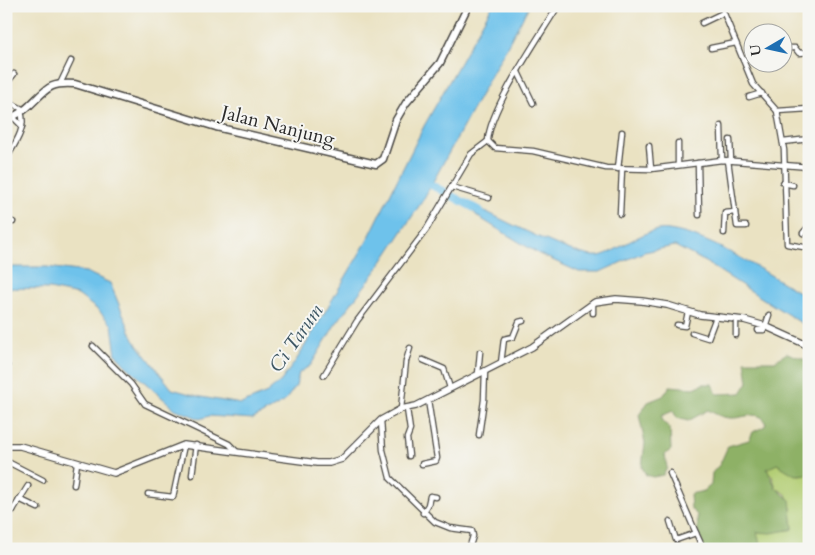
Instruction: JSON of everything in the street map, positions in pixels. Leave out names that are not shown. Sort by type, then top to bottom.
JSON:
[{"type":"main road","name":"Jalan Nanjung","points":[[60,84],[86,86],[216,127],[372,164],[383,159],[396,120],[406,103],[440,63],[468,6]]},
{"type":"main road","points":[[6,121],[22,111],[47,88],[60,84]]},
{"type":"street","points":[[721,6],[742,58]]},
{"type":"street","points":[[324,375],[357,321],[398,269],[444,200],[471,154],[488,141],[496,114],[555,7]]},
{"type":"street","points":[[702,23],[723,13]]},
{"type":"street","points":[[711,48],[736,43]]},
{"type":"street","points":[[792,48],[796,48],[800,53],[809,52]]},
{"type":"street","points":[[60,84],[71,61]]},
{"type":"street","points":[[518,72],[533,103]]},
{"type":"street","points":[[748,72],[753,84],[777,111],[783,142],[783,183],[787,244],[809,248]]},
{"type":"street","points":[[6,84],[14,74]]},
{"type":"street","points":[[749,97],[762,93]]},
{"type":"street","points":[[6,100],[22,111],[23,118],[22,126],[6,159]]},
{"type":"street","points":[[777,111],[809,109]]},
{"type":"street","points":[[13,117],[22,126]]},
{"type":"street","points":[[721,126],[722,160]]},
{"type":"street","points":[[620,214],[622,132]]},
{"type":"street","points":[[783,142],[809,139]]},
{"type":"street","points":[[730,140],[730,160],[737,226],[746,226]]},
{"type":"street","points":[[488,141],[496,148],[502,150],[533,151],[598,167],[620,169],[651,169],[722,160],[809,167]]},
{"type":"street","points":[[678,143],[678,165]]},
{"type":"street","points":[[649,146],[651,169]]},
{"type":"street","points":[[698,162],[699,215]]},
{"type":"street","points":[[783,183],[794,185]]},
{"type":"street","points":[[452,187],[489,198]]},
{"type":"street","points":[[724,233],[725,213],[735,212]]},
{"type":"street","points":[[6,220],[13,222]]},
{"type":"street","points":[[803,233],[809,226]]},
{"type":"street","points":[[7,445],[20,446],[117,473],[184,445],[196,445],[312,463],[332,462],[342,459],[380,420],[428,400],[532,347],[593,303],[616,299],[667,305],[688,312],[736,319],[809,346]]},
{"type":"street","points":[[593,303],[593,313]]},
{"type":"street","points":[[677,325],[685,326],[688,312]]},
{"type":"street","points":[[760,328],[770,315]]},
{"type":"street","points":[[692,333],[708,338],[716,317]]},
{"type":"street","points":[[736,319],[736,335]]},
{"type":"street","points":[[501,363],[503,340],[513,337],[519,322],[523,321]]},
{"type":"street","points":[[93,346],[131,384],[145,404],[229,444],[236,451]]},
{"type":"street","points":[[409,456],[407,438],[410,430],[404,409],[406,361],[410,348]]},
{"type":"street","points":[[479,435],[484,400],[480,352]]},
{"type":"street","points":[[422,360],[444,369],[450,388]]},
{"type":"street","points":[[422,464],[436,461],[437,458],[428,400]]},
{"type":"street","points":[[380,420],[383,450],[389,476],[423,513],[445,527],[472,531],[473,536],[469,549]]},
{"type":"street","points":[[148,494],[172,497],[184,445]]},
{"type":"street","points":[[192,475],[196,445]]},
{"type":"street","points":[[6,461],[43,480]]},
{"type":"street","points":[[74,485],[77,463]]},
{"type":"street","points":[[670,473],[702,546],[700,549]]},
{"type":"street","points":[[6,514],[13,510],[28,486]]},
{"type":"street","points":[[423,513],[428,505],[430,496],[436,497]]},
{"type":"street","points":[[20,500],[38,508]]},
{"type":"street","points":[[6,502],[13,510]]},
{"type":"street","points":[[670,521],[676,540],[696,533]]},
{"type":"green space","points":[[787,353],[809,361],[809,474],[795,475],[777,464],[767,469],[776,488],[790,500],[793,529],[771,533],[757,532],[761,549],[737,547],[704,549],[698,532],[697,515],[691,509],[690,494],[704,491],[711,485],[712,473],[720,464],[728,446],[749,440],[753,432],[765,426],[766,422],[759,416],[728,418],[708,410],[688,421],[677,418],[673,411],[661,416],[664,423],[670,428],[671,450],[665,454],[667,468],[663,475],[653,477],[646,475],[642,467],[645,443],[639,415],[648,402],[663,396],[670,386],[694,388],[703,384],[712,384],[717,394],[741,393],[748,382],[745,361],[775,361]]},
{"type":"green space","points":[[777,464],[799,475],[809,474],[809,549],[761,549],[756,532],[793,529],[792,511],[786,494],[776,488],[772,475],[767,472],[770,466]]},
{"type":"water","points":[[492,6],[529,6],[423,200],[376,271],[335,325],[311,365],[299,373],[296,386],[284,402],[253,419],[209,416],[200,419],[175,409],[116,355],[112,325],[98,310],[78,295],[50,289],[6,288],[6,267],[47,267],[86,272],[110,283],[134,340],[172,389],[201,397],[241,404],[267,393],[281,381],[297,359],[367,241],[424,126]]},
{"type":"water","points":[[473,205],[556,245],[589,255],[599,256],[607,254],[642,235],[660,230],[669,230],[704,240],[741,258],[809,298],[809,328],[702,260],[675,246],[644,252],[600,272],[579,272],[539,254],[477,216],[470,207]]},
{"type":"waterway","points":[[422,180],[480,211]]},
{"type":"water label","name":"Ci Tarum","points":[[296,338]]}]
